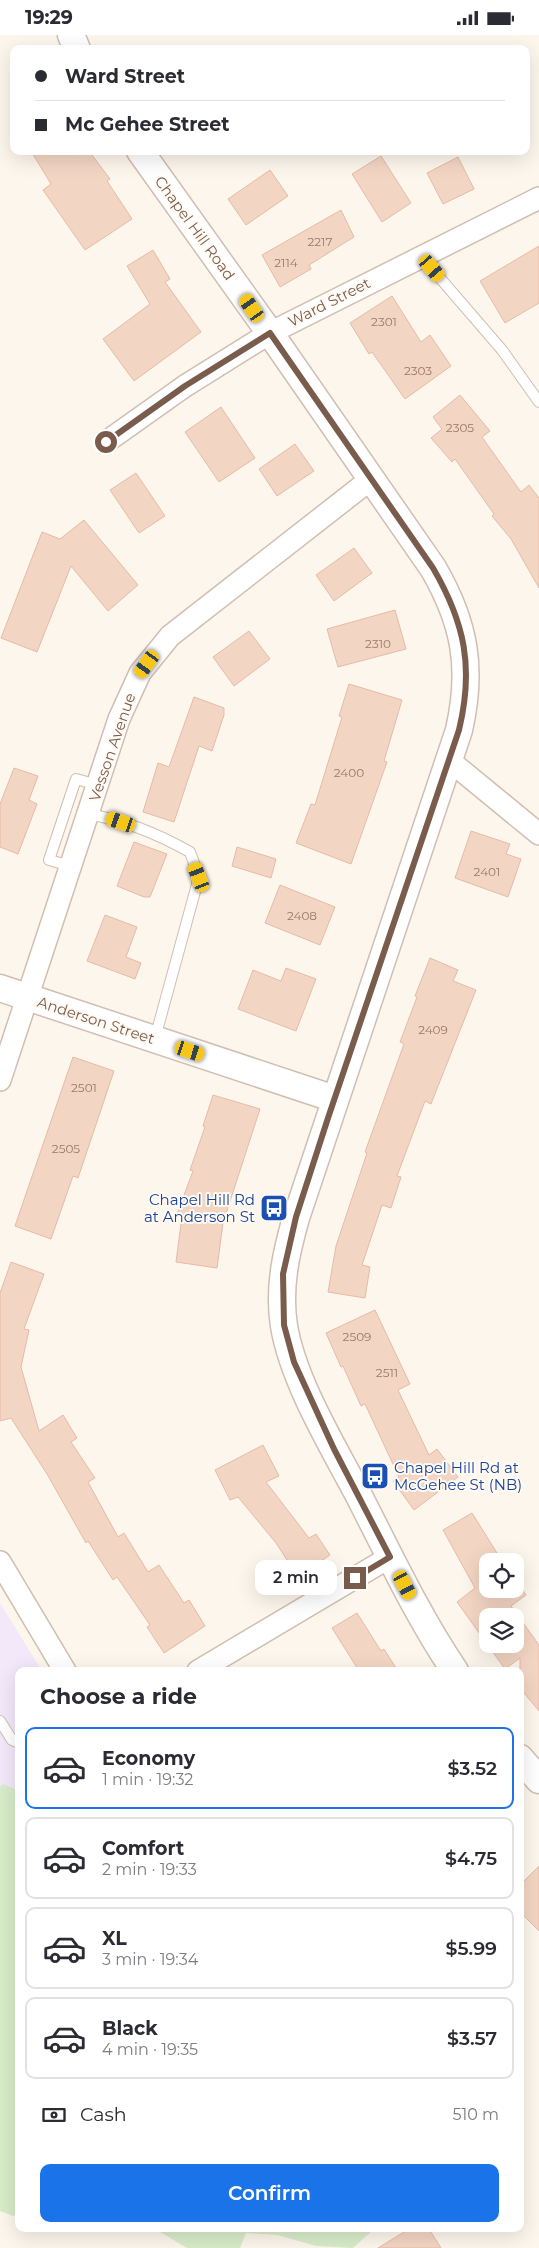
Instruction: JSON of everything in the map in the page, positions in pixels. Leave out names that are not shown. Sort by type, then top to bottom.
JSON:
[{"type":"street","name":"Chapel Hill Road","points":[[143,155],[270,333],[433,568],[455,611],[462,632],[466,659],[466,690],[463,714],[450,761],[335,1099],[287,1250],[282,1298],[284,1325],[294,1362],[310,1399],[390,1557],[439,1647],[452,1667]]},
{"type":"street","name":"Ward Street","points":[[106,442],[185,386],[270,333],[539,198]]},
{"type":"street","name":"Vesson Avenue","points":[[0,1080],[118,719],[140,673],[154,654],[183,625],[371,479]]},
{"type":"street","points":[[450,761],[539,833]]},
{"type":"street","name":"Anderson Street","points":[[0,989],[335,1099]]},
{"type":"street","points":[[205,1667],[390,1557]]},
{"type":"street","points":[[0,1562],[63,1667]]},
{"type":"street","points":[[524,1763],[539,1780]]},
{"type":"lane","points":[[422,257],[502,350],[539,402]]},
{"type":"lane","points":[[71,866],[48,860],[76,779],[98,785]]},
{"type":"lane","points":[[88,814],[106,817],[163,837],[190,852],[199,877],[154,1039]]},
{"type":"lane","points":[[0,1721],[12,1740],[15,1741]]},
{"type":"shaded area","points":[[0,1603],[40,1667],[15,1667],[15,1805],[0,1811]]},
{"type":"green space","points":[[3,1784],[15,1789],[15,2215],[13,2216],[0,2211],[0,1787]]},
{"type":"green space","points":[[160,2232],[371,2232],[353,2248],[316,2246],[278,2235],[246,2233],[240,2248],[187,2248]]},
{"type":"building","points":[[33,155],[92,155],[110,179],[107,181],[132,219],[85,250],[43,190],[51,184]]},
{"type":"building","points":[[381,156],[411,203],[382,222],[352,174]]},
{"type":"building","points":[[458,157],[474,189],[443,204],[427,173]]},
{"type":"building","points":[[270,170],[288,196],[246,225],[228,199]]},
{"type":"building","points":[[341,210],[354,237],[309,265],[311,269],[280,287],[262,255]]},
{"type":"building","points":[[539,246],[539,303],[505,323],[480,281]]},
{"type":"building","points":[[153,250],[170,279],[165,282],[201,332],[134,381],[103,339],[150,304],[127,266]]},
{"type":"building","points":[[392,296],[421,342],[430,335],[451,366],[405,399],[372,352],[369,354],[350,323]]},
{"type":"building","points":[[460,395],[490,431],[482,437],[521,492],[529,485],[539,498],[539,588],[511,539],[492,516],[494,514],[455,459],[452,462],[431,438],[442,429],[433,417]]},
{"type":"building","points":[[221,407],[255,458],[219,482],[185,432]]},
{"type":"building","points":[[295,444],[314,471],[277,496],[259,469]]},
{"type":"building","points":[[136,473],[165,516],[139,533],[110,490]]},
{"type":"building","points":[[84,520],[138,585],[108,611],[71,566],[37,652],[1,638],[42,532],[60,539]]},
{"type":"building","points":[[354,548],[372,573],[334,601],[316,575]]},
{"type":"building","points":[[395,610],[406,649],[338,667],[327,629]]},
{"type":"building","points":[[249,631],[270,659],[234,686],[213,657]]},
{"type":"building","points":[[349,684],[402,700],[384,761],[387,762],[351,864],[296,843],[311,804],[315,805],[342,717],[339,716]]},
{"type":"building","points":[[194,697],[224,708],[224,715],[212,751],[199,746],[174,822],[143,812],[158,763],[169,767]]},
{"type":"building","points":[[14,768],[38,776],[29,800],[37,804],[18,854],[0,847],[0,804]]},
{"type":"building","points":[[471,831],[510,844],[506,854],[521,859],[508,897],[455,878]]},
{"type":"building","points":[[134,842],[167,854],[150,897],[144,897],[117,886]]},
{"type":"building","points":[[237,847],[276,859],[271,878],[232,866]]},
{"type":"building","points":[[280,885],[335,907],[320,945],[265,923]]},
{"type":"building","points":[[105,915],[137,927],[126,957],[141,963],[135,979],[87,961]]},
{"type":"building","points":[[430,958],[458,970],[453,981],[476,990],[431,1104],[425,1101],[397,1176],[401,1177],[391,1208],[382,1205],[362,1265],[370,1267],[365,1298],[328,1292],[336,1246],[367,1153],[365,1152],[404,1044],[400,1042],[417,997],[415,996]]},
{"type":"building","points":[[286,968],[316,979],[296,1031],[238,1009],[253,970],[281,981]]},
{"type":"building","points":[[73,1057],[114,1071],[78,1178],[73,1176],[51,1239],[15,1226]]},
{"type":"building","points":[[213,1095],[260,1109],[223,1223],[217,1268],[176,1262],[182,1216],[177,1214],[193,1171],[190,1170],[205,1127],[203,1126]]},
{"type":"building","points":[[11,1262],[44,1274],[24,1329],[29,1330],[21,1367],[39,1431],[63,1415],[77,1438],[71,1442],[95,1478],[88,1482],[118,1537],[124,1533],[148,1572],[159,1565],[184,1603],[189,1600],[205,1626],[164,1653],[147,1627],[150,1625],[117,1577],[113,1580],[88,1541],[86,1543],[47,1474],[11,1418],[0,1421],[0,1293]]},
{"type":"building","points":[[375,1310],[410,1384],[398,1390],[429,1455],[437,1449],[458,1477],[414,1510],[393,1481],[399,1477],[365,1404],[361,1406],[326,1333]]},
{"type":"building","points":[[263,1445],[279,1476],[266,1482],[309,1538],[316,1534],[330,1555],[298,1577],[276,1543],[238,1497],[230,1500],[215,1470]]},
{"type":"building","points":[[472,1513],[497,1553],[479,1553],[479,1598],[522,1598],[511,1606],[512,1608],[479,1608],[479,1633],[457,1602],[475,1588],[443,1530]]},
{"type":"building","points":[[357,1613],[381,1651],[384,1649],[395,1667],[356,1667],[332,1628]]},
{"type":"building","points":[[524,1624],[539,1645],[539,1711],[524,1693],[524,1667],[520,1667],[520,1658],[508,1667],[504,1667],[494,1653],[524,1653]]},
{"type":"building","points":[[539,1866],[539,1931],[524,1916],[524,1881]]},
{"type":"building","points":[[404,2232],[431,2232],[441,2248],[378,2248]]},
{"type":"place","name":"Chapel Hill Rd at Anderson St","points":[[274,1208]]},
{"type":"place","name":"Chapel Hill Rd at McGehee St (NB)","points":[[375,1476]]},
{"type":"route","points":[[106,442],[185,386],[270,333],[433,568],[455,611],[462,632],[467,682],[459,730],[328,1118],[296,1217],[283,1274],[284,1325],[294,1362],[334,1449],[390,1557],[355,1578]]}]
